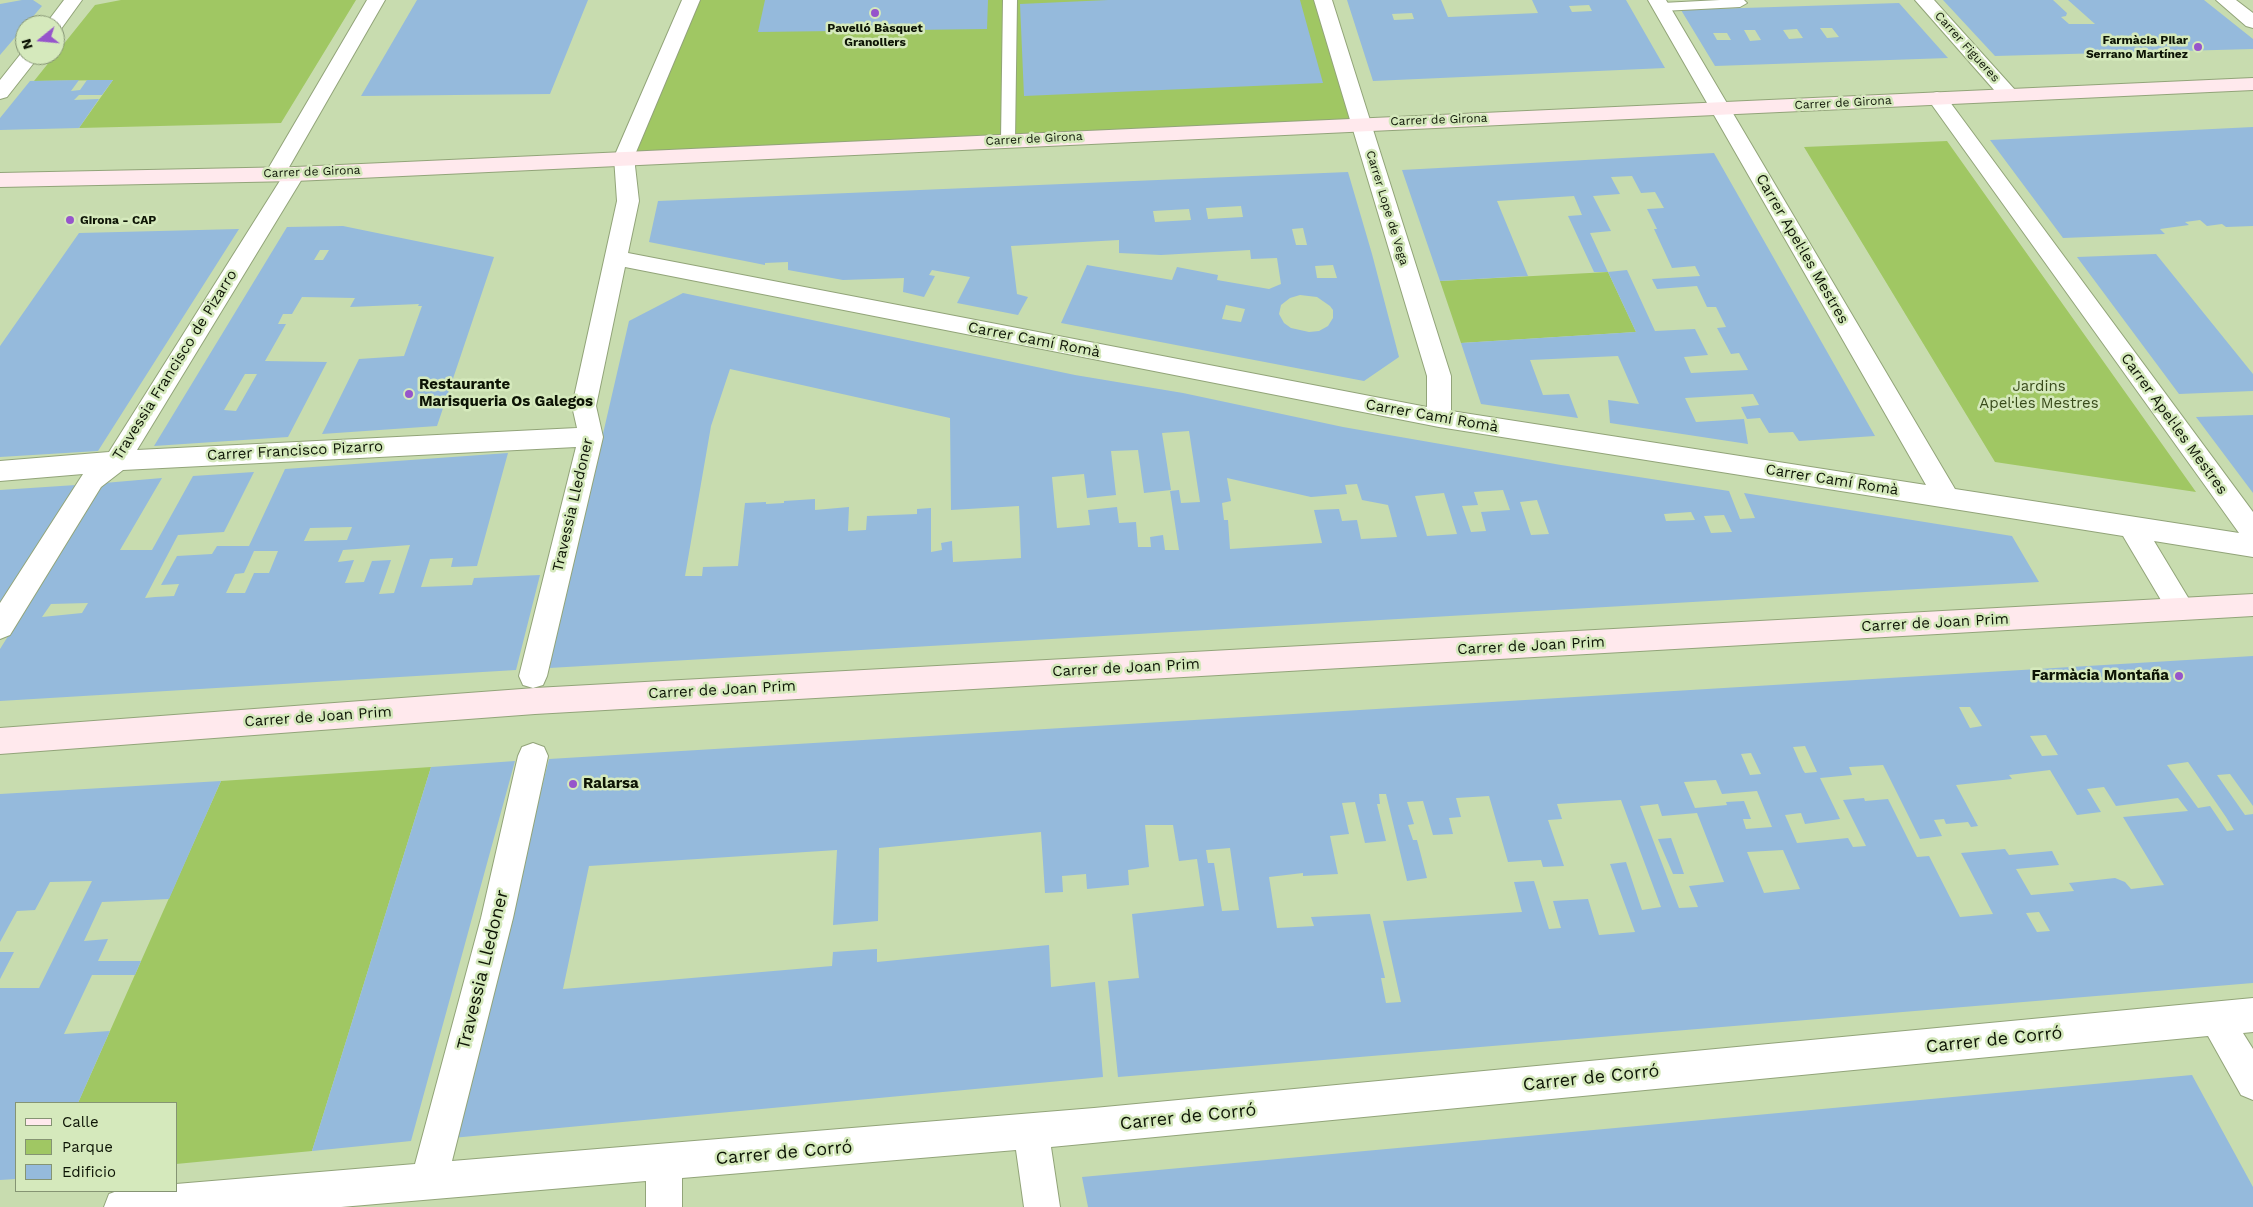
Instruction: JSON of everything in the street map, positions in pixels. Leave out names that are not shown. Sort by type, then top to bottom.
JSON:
[{"type":"street","points":[[62,15],[73,0]]},
{"type":"street","name":"Travessia Francisco de Pizarro","points":[[0,627],[92,480],[117,461],[285,174],[376,0]]},
{"type":"street","points":[[624,157],[691,0]]},
{"type":"street","name":"Carrer Lope de Vega","points":[[1323,0],[1439,376],[1438,418]]},
{"type":"street","name":"Carrer Figueres","points":[[1924,0],[2009,95]]},
{"type":"street","points":[[2225,0],[2253,22]]},
{"type":"street","name":"Carrer Apel·les Mestres","points":[[1660,3],[1947,498]]},
{"type":"street","points":[[0,94],[22,65]]},
{"type":"street","name":"Carrer de Girona","points":[[0,180],[285,174],[2253,84]]},
{"type":"street","name":"Carrer Apel·les Mestres","points":[[1936,98],[2253,532]]},
{"type":"street","name":"Travessia Lledoner","points":[[533,676],[591,437],[584,406],[628,201],[624,157]]},
{"type":"street","name":"Carrer Camí Romà","points":[[615,258],[1438,418],[2253,546]]},
{"type":"street","name":"Carrer Francisco Pizarro","points":[[0,471],[117,461],[591,437]]},
{"type":"street","points":[[2130,526],[2181,609]]},
{"type":"street","name":"Carrer de Joan Prim","points":[[0,741],[535,701],[2253,605]]},
{"type":"street","name":"Travessia Lledoner","points":[[428,1183],[498,918],[532,756]]},
{"type":"street","name":"Carrer de Corró","points":[[122,1207],[1031,1132],[2253,1015]]},
{"type":"street","points":[[2216,1018],[2253,1083]]},
{"type":"street","points":[[1031,1132],[1042,1207]]},
{"type":"street","points":[[664,1163],[664,1207]]},
{"type":"lane","points":[[1008,140],[1010,0]]},
{"type":"lane","points":[[1660,3],[1740,3]]},
{"type":"green space","points":[[121,0],[356,0],[281,123],[79,128],[113,80],[34,81],[47,65],[65,65],[65,42],[95,5]]},
{"type":"green space","points":[[691,0],[1323,0],[1362,124],[624,157]]},
{"type":"green space","name":"Jardins Apel·les Mestres","points":[[1947,141],[2196,492],[1995,462],[1804,147]]},
{"type":"green space","points":[[1608,272],[1636,332],[1461,343],[1440,281]]},
{"type":"green space","points":[[431,767],[312,1151],[178,1164],[178,1102],[78,1102],[221,781]]},
{"type":"building","points":[[33,0],[42,6],[34,15],[15,15],[15,38],[0,55],[0,4]]},
{"type":"building","points":[[417,0],[588,0],[550,94],[361,96]]},
{"type":"building","name":"Pavelló Bàsquet Granollers","points":[[765,0],[988,0],[987,29],[758,32]]},
{"type":"building","points":[[1108,0],[1300,0],[1323,83],[1024,96],[1020,4]]},
{"type":"building","points":[[1347,0],[1441,0],[1448,17],[1538,13],[1532,0],[1626,0],[1665,68],[1373,81]],"holes":[[[1589,5],[1592,11],[1572,12],[1569,6]],[[1412,13],[1414,19],[1394,20],[1392,14]]]},
{"type":"building","points":[[1943,0],[2053,0],[2067,13],[2066,16],[2061,17],[2069,24],[2095,24],[2068,0],[2204,0],[2253,39],[2253,49],[1995,56]]},
{"type":"building","points":[[1899,3],[1948,58],[1715,66],[1681,10]],"holes":[[[1820,28],[1832,28],[1839,37],[1827,38]],[[1797,29],[1803,38],[1789,39],[1783,30]],[[1744,30],[1755,30],[1761,40],[1750,41]],[[1713,33],[1727,33],[1731,40],[1717,40]]]},
{"type":"building","points":[[79,80],[71,91],[80,90],[87,80],[113,80],[102,95],[79,95],[74,100],[99,99],[79,128],[0,130],[0,118],[30,81]]},
{"type":"building","points":[[2253,127],[2253,226],[2226,227],[2222,224],[2207,226],[2200,220],[2185,222],[2189,225],[2160,229],[2165,234],[2063,238],[1990,140]]},
{"type":"building","points":[[1714,153],[1875,436],[1799,441],[1793,432],[1769,433],[1760,418],[1747,419],[1741,407],[1759,405],[1753,394],[1685,398],[1696,422],[1744,419],[1748,444],[1610,423],[1608,400],[1639,404],[1618,356],[1530,360],[1543,395],[1569,394],[1578,418],[1481,404],[1461,343],[1636,332],[1608,272],[1594,272],[1568,216],[1582,215],[1574,196],[1497,201],[1528,276],[1440,281],[1402,170]],"holes":[[[1632,176],[1641,193],[1655,192],[1664,208],[1647,209],[1672,268],[1695,266],[1700,276],[1652,279],[1657,289],[1697,286],[1707,307],[1716,307],[1726,327],[1717,328],[1731,354],[1739,353],[1748,370],[1691,373],[1684,357],[1708,355],[1695,329],[1655,331],[1627,270],[1608,272],[1590,233],[1611,231],[1593,196],[1620,194],[1611,177]]]},
{"type":"building","points":[[1348,172],[1399,357],[1364,381],[1061,323],[1087,265],[1172,280],[1177,267],[1218,275],[1217,280],[1269,289],[1281,284],[1277,258],[1251,259],[1250,250],[1161,255],[1119,253],[1119,240],[1011,246],[1017,294],[1028,297],[1018,315],[957,303],[970,277],[932,270],[929,275],[935,276],[924,297],[903,292],[904,278],[843,280],[788,270],[788,262],[765,263],[765,265],[649,242],[658,201]],"holes":[[[1241,206],[1243,217],[1208,219],[1206,208]],[[1189,209],[1191,220],[1155,222],[1153,211]],[[1303,228],[1307,245],[1296,245],[1292,229]],[[1333,265],[1337,278],[1317,278],[1315,266]],[[1300,295],[1317,297],[1330,306],[1333,310],[1333,318],[1328,326],[1319,331],[1309,332],[1291,328],[1284,323],[1279,314],[1281,305],[1290,298]],[[1226,305],[1245,309],[1241,322],[1222,319]]]},
{"type":"building","points":[[343,226],[494,257],[437,426],[322,434],[359,359],[404,356],[422,306],[418,306],[419,304],[350,307],[355,298],[302,297],[292,314],[283,314],[278,324],[286,324],[265,361],[327,362],[288,437],[154,446],[287,227]],"holes":[[[320,250],[329,250],[323,260],[314,260]],[[245,374],[257,374],[236,411],[224,410]]]},
{"type":"building","points":[[239,229],[98,451],[0,457],[0,346],[79,233]]},
{"type":"building","points":[[2156,254],[2253,374],[2253,391],[2179,394],[2077,257]]},
{"type":"building","points":[[683,293],[1075,375],[1183,393],[1343,427],[1561,465],[1729,491],[1740,519],[1755,518],[1744,493],[2012,536],[2039,582],[549,668],[629,321]],"holes":[[[730,369],[950,418],[951,510],[1019,506],[1021,558],[953,562],[952,541],[941,543],[942,550],[931,552],[931,508],[917,509],[917,514],[867,516],[866,530],[848,531],[849,507],[815,510],[815,499],[784,501],[784,503],[745,503],[738,566],[703,567],[702,576],[685,576],[711,426]],[[1189,431],[1200,502],[1181,503],[1179,490],[1170,491],[1179,550],[1165,550],[1163,535],[1150,537],[1151,547],[1138,547],[1136,522],[1119,523],[1117,507],[1088,510],[1090,525],[1057,528],[1052,477],[1084,474],[1087,498],[1116,495],[1111,451],[1138,450],[1144,493],[1171,490],[1162,433]],[[1227,478],[1311,497],[1347,494],[1345,485],[1357,484],[1362,500],[1388,505],[1397,537],[1361,539],[1357,520],[1342,521],[1339,509],[1314,510],[1322,543],[1230,549],[1228,520],[1224,520],[1222,503],[1231,501]],[[1503,490],[1510,510],[1481,512],[1486,531],[1471,532],[1462,506],[1478,505],[1474,492]],[[1444,493],[1457,534],[1427,536],[1415,496]],[[1537,500],[1549,534],[1531,535],[1520,502]],[[1691,512],[1695,520],[1666,521],[1664,514]],[[1724,515],[1732,532],[1711,533],[1704,516]]]},
{"type":"building","points":[[2253,415],[2253,493],[2196,417]]},
{"type":"building","points":[[508,453],[477,566],[451,567],[453,558],[430,559],[421,587],[472,585],[474,578],[540,575],[516,670],[0,701],[0,649],[104,483],[162,478],[120,550],[152,550],[193,476],[254,472],[224,532],[178,535],[145,598],[174,596],[179,584],[161,585],[177,556],[212,554],[217,546],[249,546],[285,469]],"holes":[[[352,527],[347,540],[304,541],[310,528]],[[410,545],[394,593],[379,594],[391,560],[372,561],[364,582],[345,583],[354,560],[338,562],[343,550]],[[254,551],[278,551],[269,573],[254,573],[245,593],[226,593],[235,574],[244,573]],[[88,603],[82,613],[42,617],[51,604]]]},
{"type":"building","points":[[76,485],[0,603],[0,490]]},
{"type":"building","points":[[2253,656],[2253,806],[2230,774],[2217,775],[2245,815],[2253,814],[2253,983],[1118,1077],[1108,981],[1139,978],[1132,914],[1204,906],[1197,859],[1179,861],[1173,825],[1145,825],[1149,867],[1128,870],[1129,885],[1087,889],[1086,874],[1062,876],[1063,892],[1045,893],[1041,832],[879,848],[878,921],[833,925],[837,850],[589,866],[563,989],[832,966],[833,952],[877,949],[877,962],[1049,945],[1051,987],[1095,982],[1103,1077],[452,1138],[549,759]],"holes":[[[1959,707],[1970,707],[1982,726],[1970,728]],[[2046,735],[2058,755],[2042,756],[2030,736]],[[1805,746],[1817,772],[1805,773],[1803,770],[1793,747]],[[1751,753],[1761,774],[1750,775],[1741,754]],[[2188,762],[2234,830],[2227,831],[2210,806],[2198,808],[2167,765]],[[1883,765],[1920,839],[1942,836],[1934,820],[1944,819],[1946,824],[1968,822],[1971,827],[1978,826],[1956,785],[2012,779],[2009,775],[2050,770],[2077,815],[2101,812],[2087,789],[2104,787],[2116,806],[2178,798],[2188,811],[2123,817],[2164,885],[2131,889],[2125,882],[2115,878],[2069,883],[2074,891],[2031,895],[2016,869],[2059,865],[2052,851],[2009,855],[2005,849],[1961,853],[1993,914],[1960,917],[1929,856],[1917,857],[1888,799],[1865,801],[1864,798],[1843,800],[1866,846],[1853,847],[1848,838],[1797,843],[1785,815],[1801,813],[1805,824],[1840,819],[1820,778],[1852,775],[1849,767]],[[1716,780],[1722,794],[1757,791],[1772,827],[1746,829],[1743,819],[1751,819],[1744,801],[1726,802],[1727,805],[1695,808],[1684,782]],[[1379,794],[1386,794],[1407,881],[1427,878],[1417,840],[1413,840],[1408,825],[1414,824],[1407,802],[1423,801],[1433,835],[1453,834],[1449,818],[1461,817],[1456,798],[1489,796],[1508,862],[1541,860],[1543,867],[1564,866],[1548,820],[1562,819],[1557,804],[1621,800],[1661,907],[1642,910],[1626,862],[1610,864],[1635,932],[1599,935],[1588,899],[1553,901],[1561,928],[1549,929],[1534,881],[1514,882],[1522,912],[1383,921],[1401,1002],[1386,1003],[1381,978],[1385,978],[1370,914],[1311,917],[1314,926],[1277,928],[1269,877],[1303,873],[1303,876],[1338,874],[1330,836],[1349,834],[1342,803],[1355,802],[1365,843],[1386,841],[1377,804],[1380,804]],[[1658,804],[1662,816],[1697,813],[1724,882],[1689,886],[1698,907],[1679,908],[1640,806]],[[1230,848],[1239,910],[1222,911],[1214,863],[1208,863],[1206,850]],[[1783,850],[1800,889],[1764,893],[1747,852]],[[2039,912],[2050,931],[2037,932],[2026,913]]]},
{"type":"building","points":[[515,761],[411,1141],[312,1151],[431,767]]},
{"type":"building","points":[[221,781],[169,899],[102,902],[84,941],[108,939],[98,961],[141,961],[135,975],[92,975],[64,1034],[110,1031],[78,1102],[15,1102],[15,1179],[0,1180],[0,988],[39,988],[92,881],[50,882],[35,910],[17,911],[0,942],[0,794]]},
{"type":"building","points":[[1671,838],[1684,874],[1673,874],[1658,839]]},
{"type":"building","points":[[0,952],[14,952],[0,979]]},
{"type":"building","points":[[2192,1075],[2253,1187],[2253,1207],[1088,1207],[1082,1177]]},
{"type":"place","name":"Pavelló Bàsquet Granollers","points":[[875,13]]},
{"type":"place","name":"Farmàcia Pilar Serrano Martínez","points":[[2198,47]]},
{"type":"place","name":"Girona - CAP","points":[[70,220]]},
{"type":"place","name":"Restaurante Marisqueria Os Galegos","points":[[409,394]]},
{"type":"place","name":"Farmàcia Montaña","points":[[2179,676]]},
{"type":"place","name":"Ralarsa","points":[[573,784]]}]
